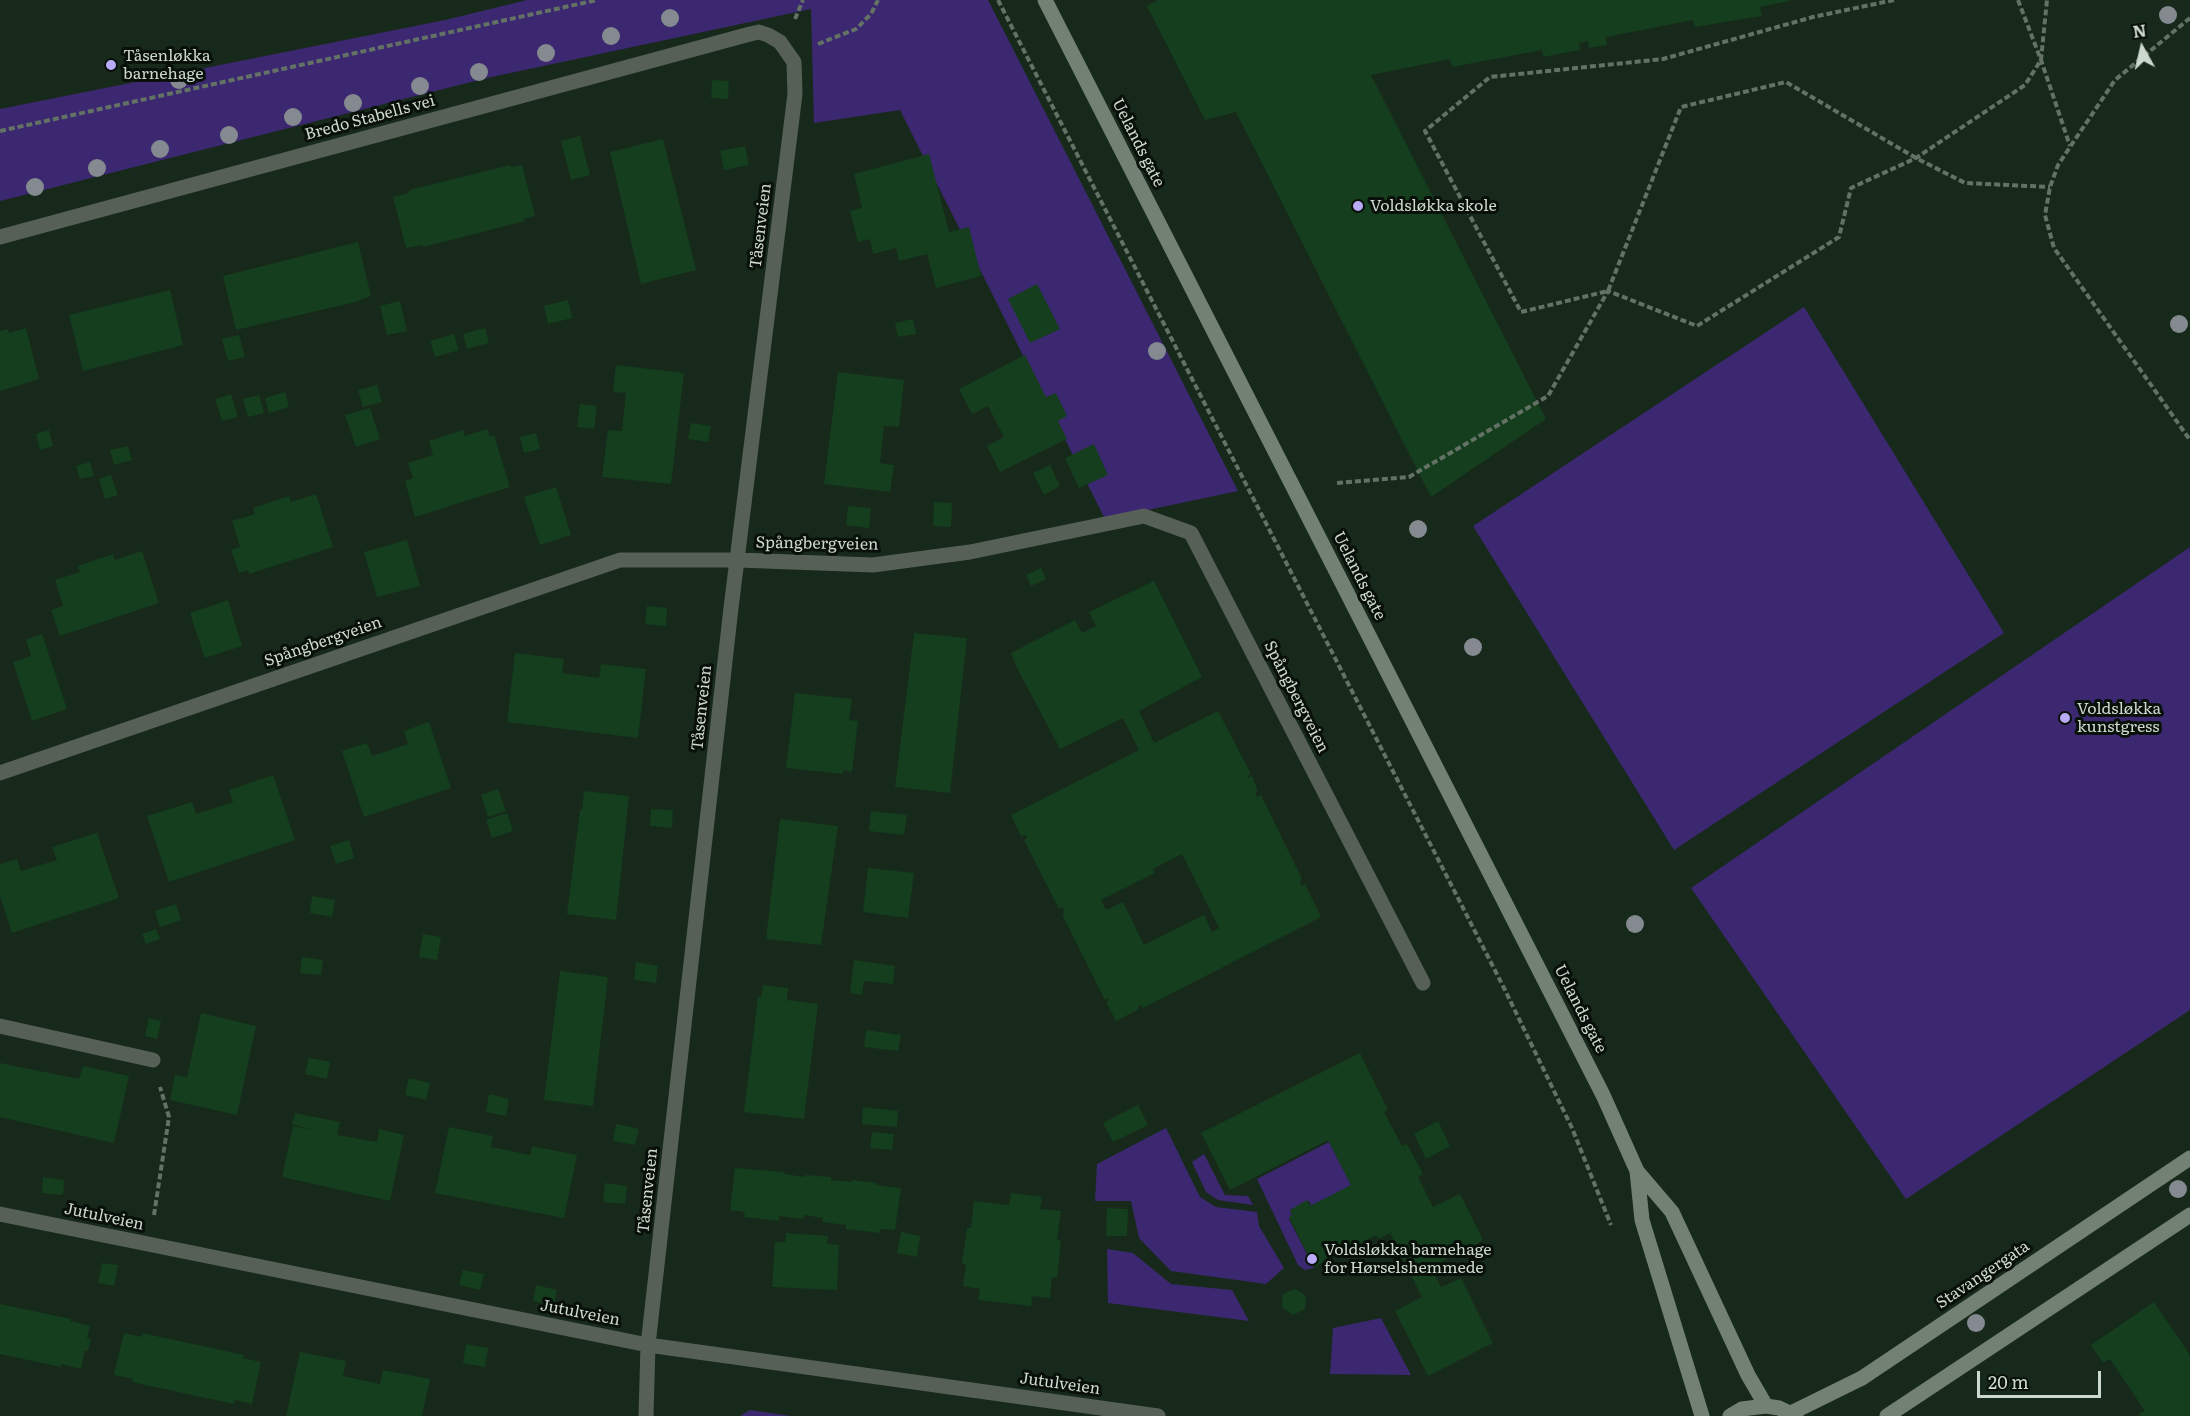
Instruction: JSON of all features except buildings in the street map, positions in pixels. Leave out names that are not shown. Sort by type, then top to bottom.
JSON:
[{"type":"street","name":"Uelands gate","points":[[1045,0],[1603,1095],[1638,1171],[1672,1212],[1748,1375],[1766,1406]]},
{"type":"street","name":"Bredo Stabells vei","points":[[0,237],[750,34],[759,32],[768,34],[780,42],[789,53]]},
{"type":"street","name":"Tåsenveien","points":[[646,1416],[648,1345],[738,560],[795,94],[794,62],[789,53]]},
{"type":"street","name":"Spångbergveien","points":[[0,773],[620,560],[738,560],[873,565],[970,552],[1144,516],[1191,533],[1423,983]]},
{"type":"street","points":[[0,1026],[153,1060]]},
{"type":"street","name":"Stavangergata","points":[[1793,1414],[1862,1378],[2190,1158]]},
{"type":"street","name":"Uelands gate","points":[[1638,1171],[1642,1220],[1702,1416]]},
{"type":"street","name":"Jutulveien","points":[[0,1214],[648,1345],[1158,1416]]},
{"type":"street","points":[[1887,1416],[2190,1215]]},
{"type":"street","points":[[1730,1416],[1742,1409],[1766,1406],[1793,1414]]},
{"type":"path","points":[[0,131],[597,0]]},
{"type":"path","points":[[793,26],[803,0]]},
{"type":"path","points":[[789,53],[836,38],[855,29],[871,14],[878,0]]},
{"type":"path","points":[[998,0],[1504,988],[1572,1128],[1593,1176],[1613,1232]]},
{"type":"path","points":[[1894,0],[1813,17],[1663,59],[1490,77],[1425,131],[1521,312],[1608,291],[1697,326],[1839,237],[1851,188],[1916,158],[2025,85],[2041,60],[2047,0]]},
{"type":"path","points":[[2018,0],[2070,147]]},
{"type":"path","points":[[2190,18],[2115,80],[2058,165],[2050,187],[2045,215],[2054,248],[2190,440]]},
{"type":"path","points":[[1337,483],[1408,477],[1548,396],[1608,291],[1681,107],[1786,82],[1916,158],[1965,183],[2050,187]]},
{"type":"path","points":[[150,1245],[169,1117],[153,1060]]},
{"type":"shaded area","points":[[527,0],[988,0],[1238,491],[1105,519],[900,110],[814,123],[811,9],[487,78],[0,201],[0,109],[445,20]]},
{"type":"shaded area","points":[[1804,307],[2004,633],[1674,850],[1473,526]]},
{"type":"shaded area","name":"Voldsløkka kunstgress","points":[[2190,547],[2190,1010],[1906,1199],[1691,888]]},
{"type":"shaded area","points":[[1166,1128],[1200,1197],[1216,1207],[1257,1212],[1259,1226],[1284,1268],[1266,1284],[1171,1271],[1139,1238],[1131,1201],[1095,1201],[1097,1164]]},
{"type":"shaded area","points":[[1329,1142],[1352,1187],[1312,1207],[1309,1201],[1290,1210],[1293,1217],[1289,1219],[1314,1268],[1305,1270],[1298,1265],[1257,1179]]},
{"type":"shaded area","points":[[1204,1154],[1225,1195],[1248,1196],[1253,1205],[1218,1200],[1206,1192],[1192,1162]]},
{"type":"shaded area","points":[[1107,1249],[1133,1253],[1171,1284],[1232,1290],[1249,1321],[1108,1303]]},
{"type":"shaded area","points":[[1381,1318],[1411,1375],[1330,1374],[1333,1328]]},
{"type":"shaded area","points":[[750,1410],[791,1416],[740,1416]]},
{"type":"place","name":"Tåsenløkka barnehage","points":[[111,65]]},
{"type":"place","name":"Voldsløkka skole","points":[[1358,206]]},
{"type":"place","name":"Voldsløkka kunstgress","points":[[2065,718]]},
{"type":"place","name":"Voldsløkka barnehage for Hørselshemmede","points":[[1312,1259]]}]
